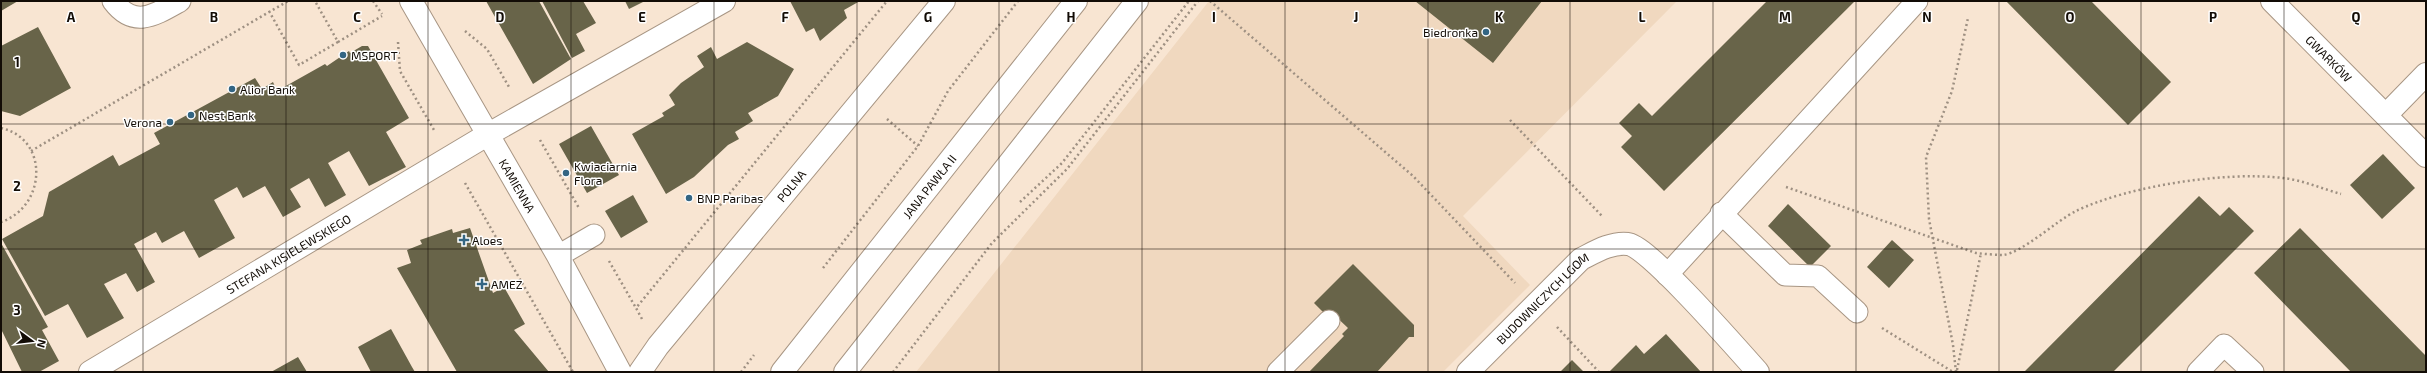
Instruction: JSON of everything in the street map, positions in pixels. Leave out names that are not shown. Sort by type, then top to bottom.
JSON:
[{"type":"street","name":"KAMIENNA","points":[[411,1],[558,256],[620,372]]},
{"type":"street","name":"STEFANA KISIELEWSKIEGO","points":[[90,372],[525,114],[724,1]]},
{"type":"street","name":"POLNA","points":[[640,372],[658,346],[944,1]]},
{"type":"street","name":"JANA PAWŁA II","points":[[782,372],[1076,1]]},
{"type":"street","points":[[845,372],[1137,1]]},
{"type":"street","name":"GWARKÓW","points":[[2272,1],[2426,156]]},
{"type":"street","points":[[2386,115],[2426,74]]},
{"type":"street","points":[[1628,244],[1638,248],[1667,275],[1758,372]]},
{"type":"street","name":"BUDOWNICZYCH LGOM","points":[[1468,372],[1581,259],[1605,247],[1628,244]]},
{"type":"lane","points":[[113,1],[120,10],[132,17],[153,17],[180,1]]},
{"type":"lane","points":[[1667,275],[1721,213],[1917,1]]},
{"type":"lane","points":[[1721,213],[1785,276],[1818,276],[1857,312]]},
{"type":"lane","points":[[558,256],[594,235]]},
{"type":"lane","points":[[1278,372],[1329,321]]},
{"type":"lane","points":[[2198,372],[2224,345],[2253,372]]},
{"type":"path","points":[[31,151],[288,1]]},
{"type":"path","points":[[315,1],[338,42]]},
{"type":"path","points":[[373,1],[386,22]]},
{"type":"path","points":[[636,308],[887,1]]},
{"type":"path","points":[[820,272],[918,146],[948,91],[1018,1]]},
{"type":"path","points":[[1018,204],[1062,163],[1189,1]]},
{"type":"path","points":[[893,372],[992,244],[1067,169],[1198,1]]},
{"type":"path","points":[[1210,1],[1412,176],[1536,304],[1599,372]]},
{"type":"path","points":[[269,11],[299,65],[382,16]]},
{"type":"path","points":[[1955,372],[1953,345],[1932,238],[1926,157],[1952,91],[1968,18]]},
{"type":"path","points":[[459,27],[488,49],[658,346]]},
{"type":"path","points":[[398,40],[400,71],[573,372]]},
{"type":"path","points":[[863,99],[918,146]]},
{"type":"path","points":[[1510,120],[1628,244]]},
{"type":"path","points":[[1,128],[20,137],[31,151],[37,168],[36,185],[30,202],[18,215],[1,222]]},
{"type":"path","points":[[1755,177],[1932,238],[1981,253],[2004,255],[2020,248],[2075,212],[2114,196],[2201,179],[2256,176],[2285,178],[2341,194]]},
{"type":"path","points":[[1955,372],[1981,253]]},
{"type":"path","points":[[1857,312],[1955,372]]},
{"type":"path","points":[[741,372],[756,353]]},
{"type":"shaded area","points":[[1209,1],[1677,1],[1463,216],[1530,285],[1443,372],[916,372]]},
{"type":"building","points":[[1,1],[18,1],[1,11]]},
{"type":"building","points":[[486,1],[539,1],[571,59],[533,84]]},
{"type":"building","points":[[542,1],[583,1],[596,23],[576,34],[585,51],[572,58]]},
{"type":"building","points":[[625,1],[645,1],[629,9]]},
{"type":"building","points":[[790,1],[860,1],[844,10],[847,18],[820,41],[814,28],[806,32]]},
{"type":"building","name":"Biedronka","points":[[1415,1],[1542,1],[1493,63]]},
{"type":"building","points":[[1767,1],[1855,1],[1664,191],[1621,147],[1632,136],[1619,123],[1639,103],[1652,116]]},
{"type":"building","points":[[2006,1],[2091,1],[2171,82],[2128,125]]},
{"type":"building","points":[[38,27],[71,88],[20,116],[1,111],[1,46]]},
{"type":"building","points":[[747,42],[794,69],[778,96],[748,113],[753,121],[735,132],[739,139],[728,145],[694,177],[666,194],[632,134],[664,116],[662,113],[675,105],[669,95],[681,83],[704,67],[697,56],[711,47],[717,59]]},
{"type":"building","points":[[362,46],[368,46],[409,118],[386,132],[406,167],[369,186],[349,151],[328,163],[346,195],[325,207],[309,178],[290,189],[301,207],[283,217],[265,186],[243,198],[237,187],[214,200],[235,238],[199,258],[184,231],[162,243],[156,232],[134,244],[155,282],[137,292],[126,273],[104,284],[124,318],[87,338],[68,304],[45,316],[2,239],[43,216],[49,192],[113,155],[119,166],[160,144],[154,133],[255,78],[262,89],[273,82],[277,91],[325,64],[327,66],[349,51],[350,53]]},
{"type":"building","points":[[591,126],[619,175],[587,193],[559,144]]},
{"type":"building","points":[[2383,154],[2415,188],[2382,219],[2350,185]]},
{"type":"building","points":[[633,195],[648,222],[621,238],[605,211]]},
{"type":"building","points":[[2199,196],[2220,216],[2229,207],[2254,231],[2113,372],[2024,372]]},
{"type":"building","points":[[1788,204],[1831,246],[1810,267],[1768,226]]},
{"type":"building","points":[[470,228],[493,293],[504,287],[525,324],[514,330],[549,372],[457,372],[397,268],[411,263],[407,250],[422,244],[420,240],[452,229],[453,233]]},
{"type":"building","points":[[2300,228],[2426,356],[2426,372],[2351,372],[2254,273]]},
{"type":"building","points":[[1892,240],[1914,260],[1889,288],[1867,267]]},
{"type":"building","points":[[1,243],[48,327],[42,330],[59,361],[39,372],[22,372],[1,329]]},
{"type":"building","points":[[1353,264],[1414,325],[1414,337],[1409,337],[1377,372],[1309,372],[1344,336],[1342,334],[1348,328],[1330,311],[1326,315],[1314,303]]},
{"type":"building","points":[[391,329],[415,372],[371,372],[358,347]]},
{"type":"building","points":[[1666,334],[1701,372],[1610,371],[1636,345],[1644,354]]},
{"type":"building","points":[[298,357],[307,372],[271,372]]},
{"type":"building","points":[[1572,360],[1584,372],[1560,372]]},
{"type":"place","name":"Biedronka","points":[[1486,32]]},
{"type":"place","name":"MSPORT","points":[[343,55]]},
{"type":"place","name":"Alior Bank","points":[[232,89]]},
{"type":"place","name":"Nest Bank","points":[[191,115]]},
{"type":"place","name":"Verona","points":[[170,122]]},
{"type":"place","name":"Kwiaciarnia Flora","points":[[566,173]]},
{"type":"place","name":"BNP Paribas","points":[[689,198]]},
{"type":"place","name":"Aloes","points":[[464,240]]},
{"type":"place","name":"AMEZ","points":[[482,284]]}]
